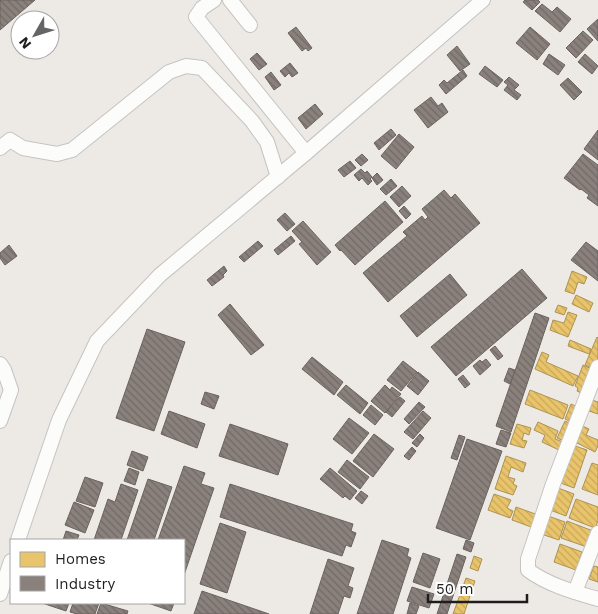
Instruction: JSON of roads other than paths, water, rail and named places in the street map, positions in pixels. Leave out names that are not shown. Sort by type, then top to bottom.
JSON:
[{"type":"street","points":[[214,0],[202,8],[196,17],[306,153]]},
{"type":"street","points":[[230,0],[250,25]]},
{"type":"street","points":[[18,539],[59,420],[97,341],[160,275],[278,177],[483,0]]},
{"type":"street","points":[[0,148],[10,140],[23,148],[57,154],[72,150],[169,72],[186,66],[202,68],[252,121],[267,142],[278,177]]},
{"type":"street","points":[[0,364],[11,390],[0,421]]},
{"type":"street","points":[[598,367],[553,484],[528,559],[528,570],[538,578],[598,599]]},
{"type":"street","points":[[575,592],[598,533]]},
{"type":"street","points":[[0,594],[10,564]]}]
